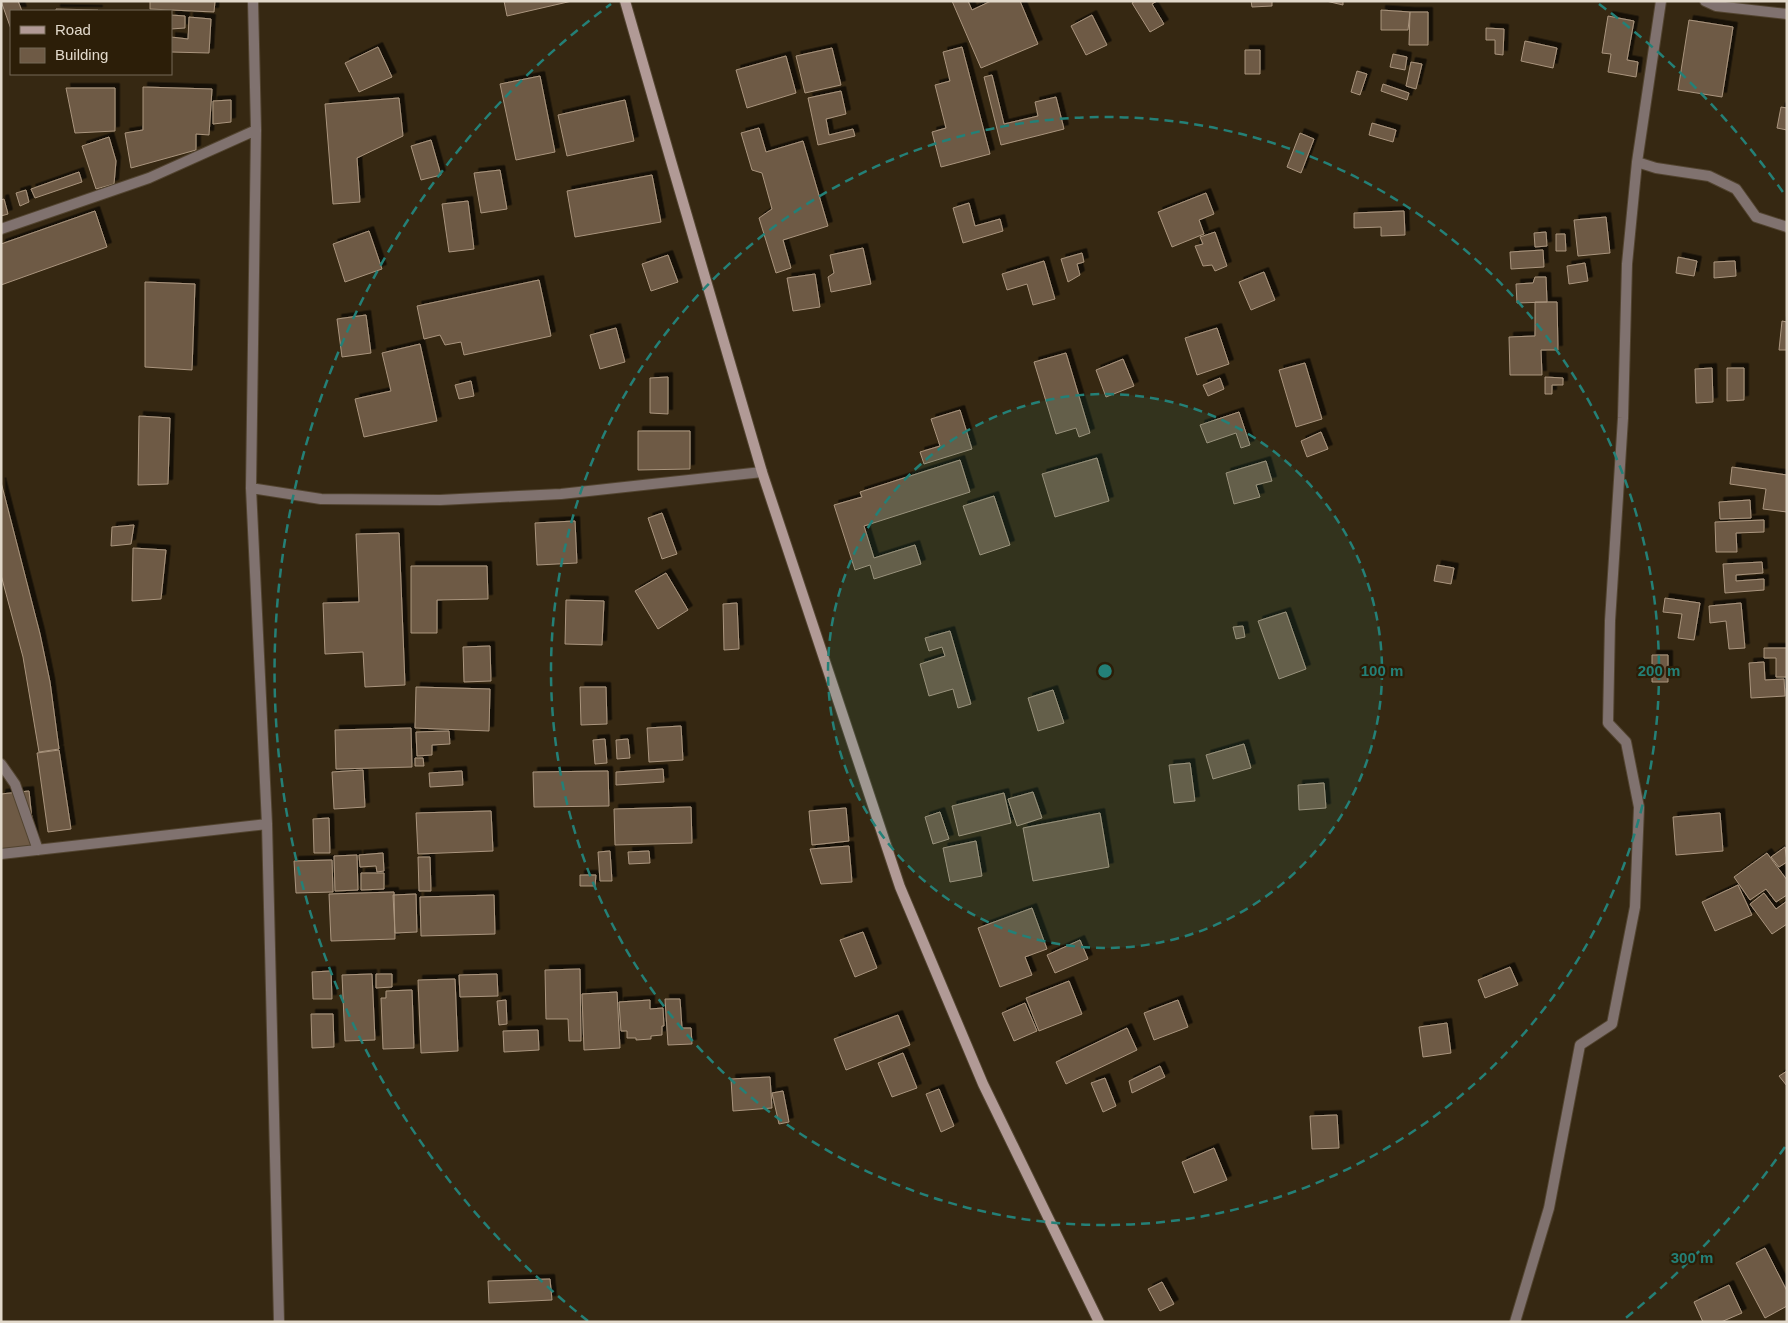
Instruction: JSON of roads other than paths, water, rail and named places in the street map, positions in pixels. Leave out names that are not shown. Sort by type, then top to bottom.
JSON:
[{"type":"main road","points":[[625,1],[762,472],[900,887],[984,1084],[1099,1322]]},
{"type":"street","points":[[253,1],[256,130],[251,488],[267,824],[279,1322]]},
{"type":"street","points":[[1515,1322],[1549,1208],[1580,1045],[1612,1024],[1635,907],[1639,807],[1626,742],[1608,723],[1610,621],[1624,418],[1627,264],[1637,162],[1661,1]]},
{"type":"street","points":[[1705,1],[1716,6],[1787,14]]},
{"type":"street","points":[[1,229],[149,178],[256,130]]},
{"type":"street","points":[[1637,162],[1656,168],[1709,176],[1736,189],[1756,217],[1787,227]]},
{"type":"street","points":[[251,488],[322,499],[440,500],[562,494],[762,472]]},
{"type":"street","points":[[1,764],[14,784],[38,850]]},
{"type":"street","points":[[1,854],[267,824]]}]
